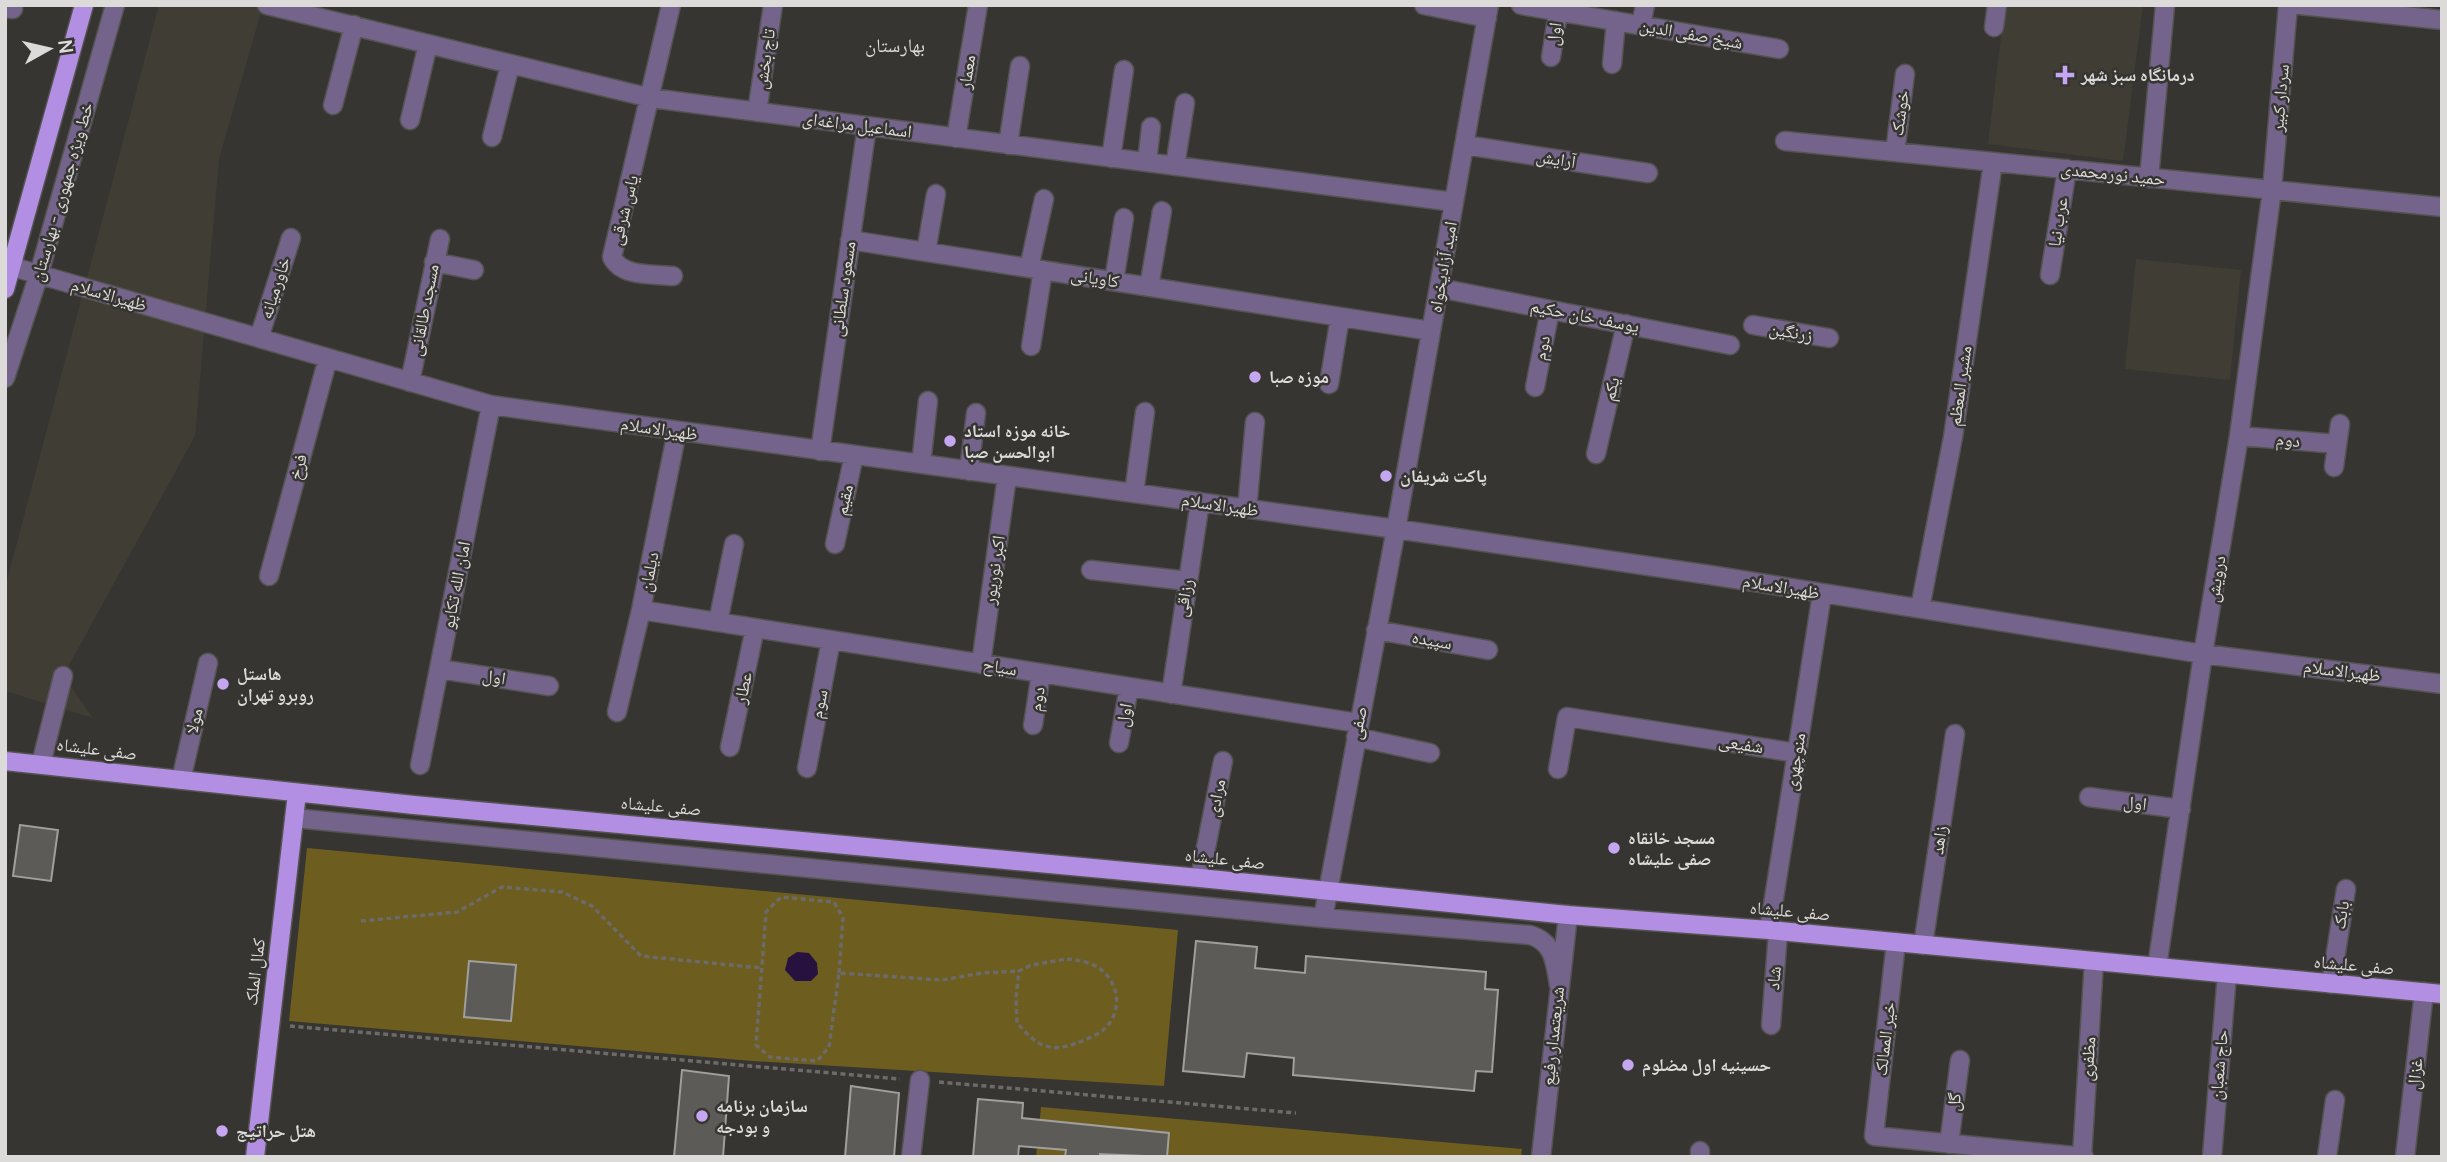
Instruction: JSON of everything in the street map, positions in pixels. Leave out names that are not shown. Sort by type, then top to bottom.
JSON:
[{"type":"main road","points":[[8,276],[85,5]]},
{"type":"main road","name":"صفی علیشاه","points":[[5,761],[297,793],[1200,877],[1568,915],[1896,942],[2433,993]]},
{"type":"main road","name":"کمال الملک","points":[[255,1157],[297,793]]},
{"type":"street","name":"خط ویژه جمهوری - بهارستان","points":[[5,378],[39,274],[115,5]]},
{"type":"street","name":"اسماعیل مراغه‌ای","points":[[267,5],[650,99],[1454,202]]},
{"type":"street","name":"یاس شرقی","points":[[671,5],[612,257],[616,265],[624,270],[673,276]]},
{"type":"street","name":"تاج بخش","points":[[757,112],[772,5]]},
{"type":"street","name":"معمار","points":[[956,138],[978,5]]},
{"type":"street","points":[[1424,5],[1488,11]]},
{"type":"street","name":"شیخ صفی الدین","points":[[1521,5],[1779,49]]},
{"type":"street","points":[[1641,25],[1644,5]]},
{"type":"street","points":[[1994,27],[1997,5]]},
{"type":"street","points":[[2149,177],[2165,5]]},
{"type":"street","name":"سردار کبیر","points":[[2273,190],[2288,5]]},
{"type":"street","points":[[2301,5],[2375,9],[2442,20]]},
{"type":"street","name":"امید آزادیخواه","points":[[1396,529],[1488,11]]},
{"type":"street","name":"اول","points":[[1551,57],[1558,12]]},
{"type":"street","points":[[1612,64],[1616,21]]},
{"type":"street","points":[[333,105],[354,25]]},
{"type":"street","points":[[410,120],[428,44]]},
{"type":"street","points":[[492,137],[510,65]]},
{"type":"street","points":[[1008,145],[1020,66]]},
{"type":"street","points":[[1111,158],[1124,69]]},
{"type":"street","name":"خوشک","points":[[1895,152],[1905,74]]},
{"type":"street","points":[[1175,166],[1185,103]]},
{"type":"street","name":"مسعود سلطانی","points":[[820,451],[867,127]]},
{"type":"street","points":[[1147,162],[1151,127]]},
{"type":"street","name":"حمید نورمحمدی","points":[[1785,141],[2442,207]]},
{"type":"street","name":"آرایش","points":[[1465,145],[1648,173]]},
{"type":"street","name":"مشیر المعظم","points":[[1920,608],[1952,437],[1993,162]]},
{"type":"street","name":"عرب نیا","points":[[2050,275],[2067,169]]},
{"type":"street","name":"درویش","points":[[2157,967],[2203,654],[2239,436],[2273,190]]},
{"type":"street","points":[[926,252],[936,194]]},
{"type":"street","points":[[1031,346],[1044,199]]},
{"type":"street","points":[[1149,287],[1162,211]]},
{"type":"street","points":[[1114,281],[1124,218]]},
{"type":"street","name":"خاورمیانه","points":[[259,338],[291,239]]},
{"type":"street","name":"مسجد طالقانی","points":[[410,382],[440,239]]},
{"type":"street","name":"کاویانی","points":[[850,240],[1432,331]]},
{"type":"street","points":[[434,262],[474,270]]},
{"type":"street","name":"ظهیرالاسلام","points":[[8,276],[39,274],[491,405],[1396,529],[1920,608],[2203,654],[2442,684]]},
{"type":"street","name":"یوسف خان حکیم","points":[[1439,288],[1730,345]]},
{"type":"street","name":"دوم","points":[[1535,387],[1550,310]]},
{"type":"street","points":[[1329,384],[1340,317]]},
{"type":"street","name":"یکم","points":[[1596,454],[1626,324]]},
{"type":"street","name":"زرنگین","points":[[1753,325],[1829,338]]},
{"type":"street","name":"فرخ","points":[[268,576],[328,358]]},
{"type":"street","points":[[921,464],[928,401]]},
{"type":"street","name":"امان الله تکاپو","points":[[421,765],[491,405]]},
{"type":"street","points":[[1134,493],[1145,412]]},
{"type":"street","points":[[968,471],[976,413]]},
{"type":"street","points":[[1247,509],[1255,422]]},
{"type":"street","points":[[2334,467],[2340,424]]},
{"type":"street","name":"دیلمان","points":[[617,712],[641,610],[677,431]]},
{"type":"street","name":"دوم","points":[[2239,436],[2337,444]]},
{"type":"street","name":"مقیم","points":[[835,544],[854,455]]},
{"type":"street","name":"اکبر نورپور","points":[[981,664],[1007,476]]},
{"type":"street","name":"رزاقی","points":[[1171,694],[1200,502]]},
{"type":"street","name":"صفی","points":[[1323,918],[1396,529]]},
{"type":"street","points":[[718,622],[734,544]]},
{"type":"street","points":[[1091,570],[1188,581]]},
{"type":"street","name":"منوچهری","points":[[1774,931],[1797,753],[1822,594]]},
{"type":"street","name":"سیاح","points":[[641,610],[1171,694],[1357,730],[1430,753]]},
{"type":"street","name":"عطار","points":[[730,747],[755,628]]},
{"type":"street","name":"سپیده","points":[[1376,630],[1488,650]]},
{"type":"street","name":"سوم","points":[[807,768],[831,640]]},
{"type":"street","name":"مولا","points":[[181,780],[208,663]]},
{"type":"street","name":"اول","points":[[439,669],[549,686]]},
{"type":"street","name":"دوم","points":[[1032,725],[1041,673]]},
{"type":"street","points":[[41,764],[63,676]]},
{"type":"street","name":"اول","points":[[1119,743],[1129,687]]},
{"type":"street","name":"شفیعی","points":[[1558,769],[1567,717],[1797,753]]},
{"type":"street","name":"زاهد","points":[[1923,945],[1955,734]]},
{"type":"street","name":"مرادی","points":[[1200,877],[1223,761]]},
{"type":"street","name":"اول","points":[[2089,797],[2180,808]]},
{"type":"street","points":[[293,818],[1323,918],[1530,935],[1543,939],[1551,949],[1559,985]]},
{"type":"street","name":"بابک","points":[[2331,984],[2346,888]]},
{"type":"street","name":"شریعتمدار رفیع","points":[[1541,1157],[1568,915]]},
{"type":"street","name":"شاد","points":[[1770,1025],[1774,931]]},
{"type":"street","name":"خیر الممالک","points":[[1896,942],[1874,1136],[1949,1144]]},
{"type":"street","name":"مظفری","points":[[2083,1157],[2094,961]]},
{"type":"street","name":"حاج شعبان","points":[[2212,1157],[2227,974]]},
{"type":"street","name":"غزال","points":[[2405,1157],[2433,993]]},
{"type":"street","name":"گل","points":[[1949,1144],[1960,1060]]},
{"type":"street","points":[[911,1157],[920,1080]]},
{"type":"street","points":[[2327,1157],[2335,1100]]},
{"type":"street","points":[[1949,1144],[2083,1157]]},
{"type":"path","points":[[361,921],[457,912],[502,887],[562,892],[592,906],[641,956],[761,968]]},
{"type":"path","points":[[781,897],[834,902],[843,918],[839,973],[829,1047],[817,1061],[770,1057],[756,1045],[766,912],[781,897]]},
{"type":"path","points":[[839,973],[942,980],[982,973],[1019,971],[1031,965],[1067,959],[1088,963],[1103,970],[1115,985],[1117,1001],[1113,1016],[1102,1031],[1084,1041],[1065,1048],[1045,1046],[1030,1037],[1017,1023],[1019,971]]},
{"type":"path","points":[[270,1024],[1296,1113]]},
{"type":"shaded area","points":[[159,5],[263,5],[219,159],[195,436],[63,676],[93,718],[5,691],[5,588]]},
{"type":"shaded area","name":"درمانگاه سبز شهر","points":[[2005,5],[2143,5],[2123,161],[1988,144]]},
{"type":"shaded area","points":[[2136,259],[2241,270],[2230,380],[2125,369]]},
{"type":"shaded area","points":[[307,848],[1178,930],[1164,1086],[752,1061],[289,1021]]},
{"type":"shaded area","points":[[797,952],[809,953],[817,963],[818,974],[811,981],[795,981],[785,970],[788,958]]},
{"type":"shaded area","points":[[1041,1107],[1522,1149],[1521,1157],[1036,1157]]},
{"type":"building","points":[[20,825],[58,830],[51,881],[13,876]]},
{"type":"building","points":[[1196,941],[1257,947],[1255,968],[1305,973],[1306,956],[1486,972],[1485,989],[1498,990],[1492,1072],[1476,1071],[1474,1091],[1293,1075],[1294,1058],[1247,1053],[1244,1077],[1183,1071]]},
{"type":"building","points":[[469,961],[516,965],[511,1021],[464,1017]]},
{"type":"building","name":"سازمان برنامه و بودجه","points":[[682,1070],[729,1076],[723,1157],[674,1157]]},
{"type":"building","name":"سازمان برنامه و بودجه","points":[[851,1086],[899,1093],[894,1157],[845,1157]]},
{"type":"building","points":[[978,1099],[1023,1103],[1022,1118],[1169,1133],[1167,1157],[1100,1154],[1100,1157],[1065,1157],[1066,1150],[1019,1146],[1018,1157],[973,1157]]},
{"type":"place","name":"درمانگاه سبز شهر","points":[[2065,75]]},
{"type":"place","name":"موزه صبا","points":[[1255,377]]},
{"type":"place","name":"خانه موزه استاد ابوالحسن صبا","points":[[950,441]]},
{"type":"place","name":"پاکت شریفان","points":[[1386,476]]},
{"type":"place","name":"هاستل روبرو تهران","points":[[223,684]]},
{"type":"place","name":"مسجد خانقاه صفی علیشاه","points":[[1614,848]]},
{"type":"place","name":"حسینیه اول مضلوم","points":[[1628,1065]]},
{"type":"place","name":"سازمان برنامه و بودجه","points":[[702,1116]]},
{"type":"place","name":"هتل حراتیج","points":[[222,1131]]},
{"type":"district","name":"بهارستان","points":[[895,45]]}]
